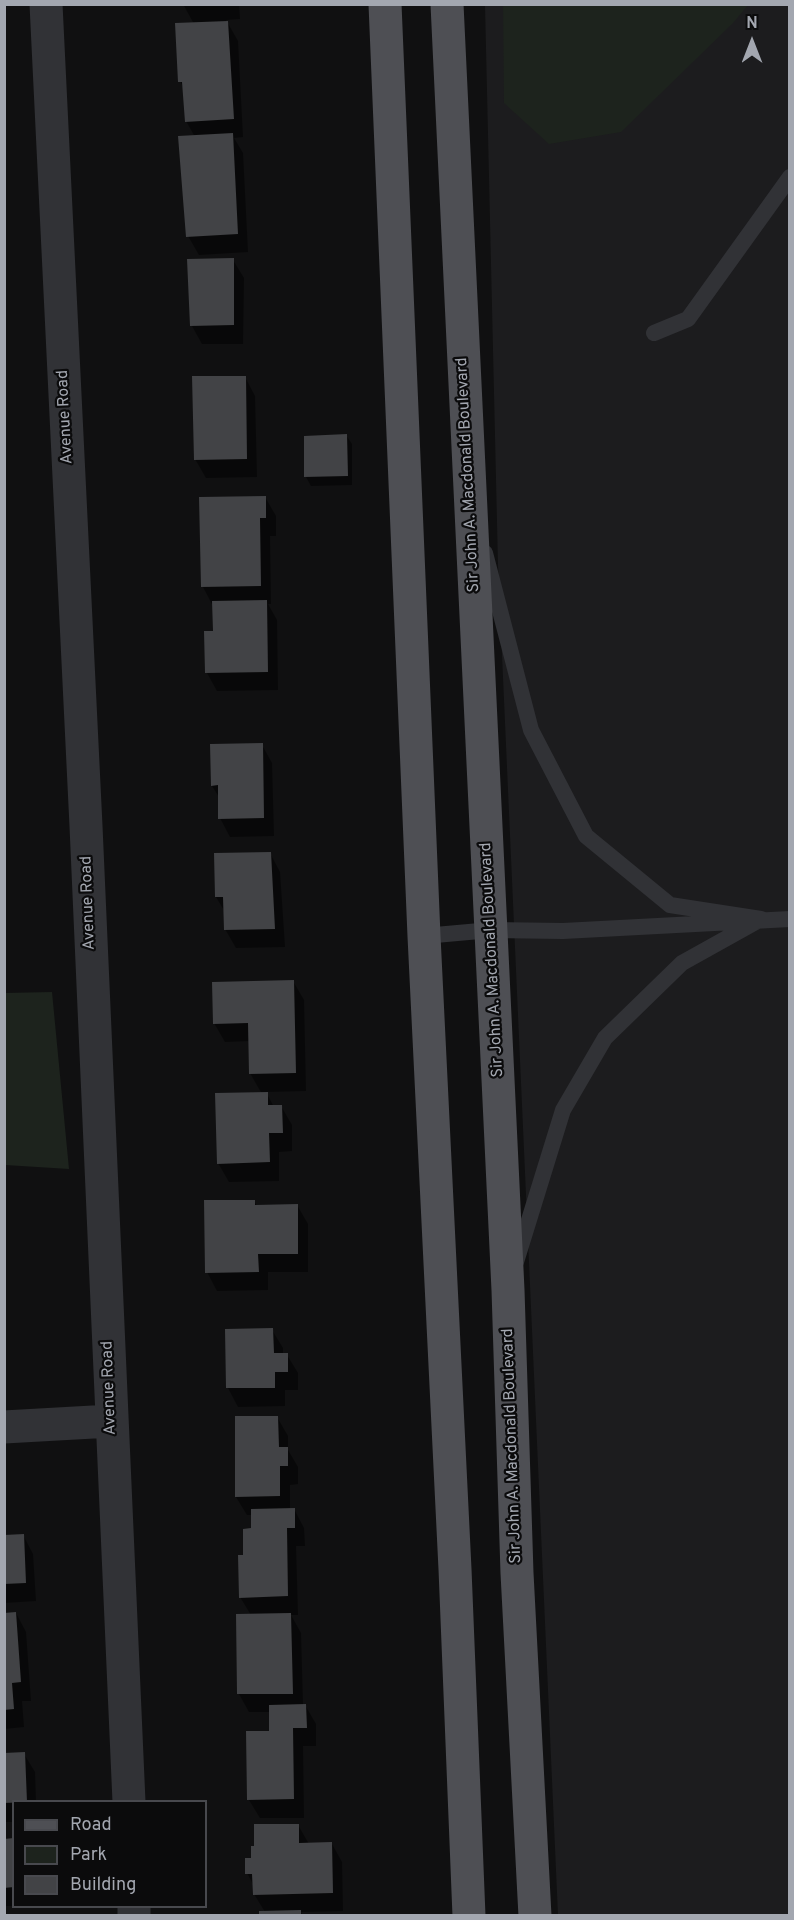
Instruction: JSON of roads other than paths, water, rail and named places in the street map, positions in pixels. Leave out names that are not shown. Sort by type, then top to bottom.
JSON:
[{"type":"main road","points":[[385,4],[424,936],[455,1569],[469,1916]]},
{"type":"main road","name":"Sir John A. Macdonald Boulevard","points":[[447,4],[460,318],[471,499],[508,1290],[517,1573],[535,1916]]},
{"type":"street","name":"Avenue Road","points":[[46,4],[86,826],[129,1800]]},
{"type":"street","points":[[4,1426],[111,1421]]},
{"type":"lane","points":[[654,333],[688,319],[789,177]]},
{"type":"lane","points":[[471,499],[531,730],[586,836],[670,905],[761,919]]},
{"type":"lane","points":[[508,1290],[563,1110],[605,1038],[682,963],[761,919]]},
{"type":"lane","points":[[424,936],[491,930],[563,931],[789,919]]}]
